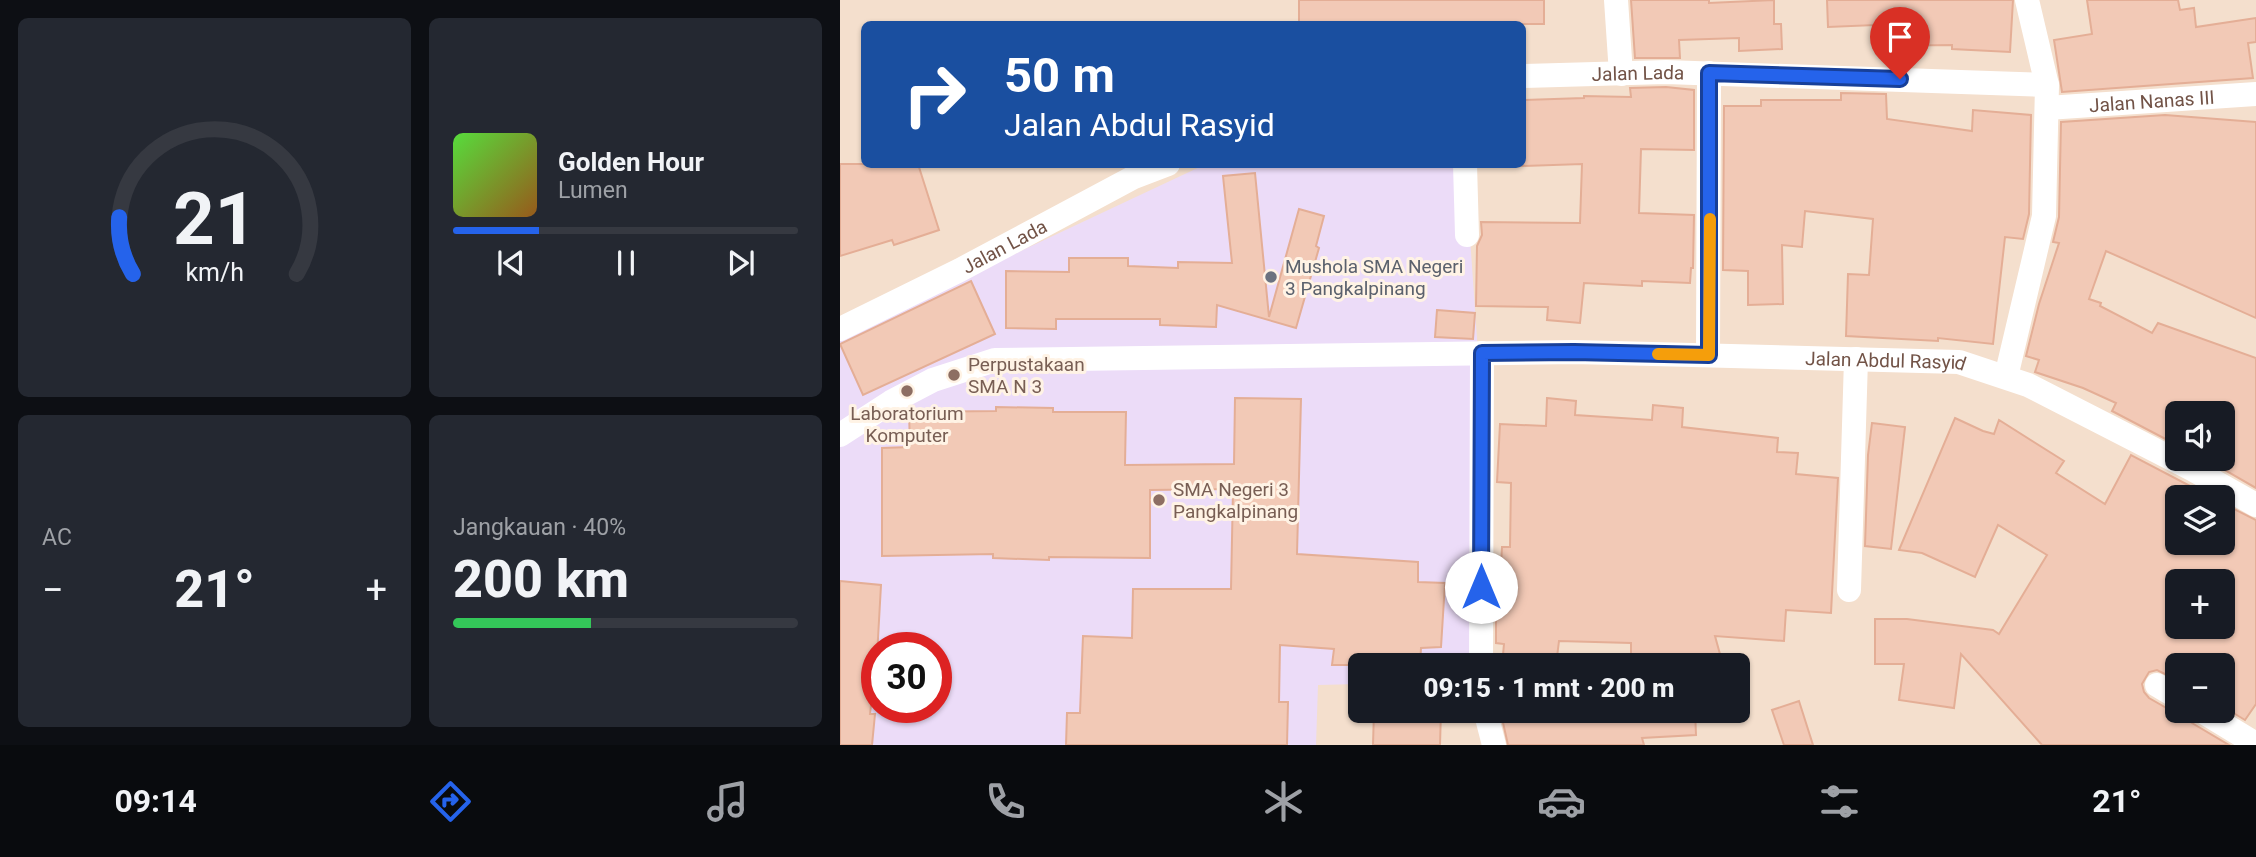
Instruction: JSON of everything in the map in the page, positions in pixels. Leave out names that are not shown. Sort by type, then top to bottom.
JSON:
[{"type":"street","points":[[1616,0],[1620,74]]},
{"type":"street","points":[[2006,377],[2044,216],[2047,96],[2027,0]]},
{"type":"street","points":[[1709,73],[1709,355]]},
{"type":"street","name":"Jalan Lada","points":[[1526,76],[1709,73],[2047,96]]},
{"type":"street","name":"Jalan Nanas III","points":[[2047,96],[2256,94]]},
{"type":"street","name":"Jalan Lada","points":[[840,329],[960,270],[1134,177],[1158,168]]},
{"type":"street","points":[[1465,168],[1467,235]]},
{"type":"street","name":"Jalan Abdul Rasyid","points":[[1482,353],[1574,352],[1959,362],[2028,385],[2256,505]]},
{"type":"street","points":[[840,435],[891,402],[933,380],[995,360],[1482,353],[1481,653]]},
{"type":"street","points":[[1849,590],[1856,359]]},
{"type":"street","points":[[1488,723],[1494,745]]},
{"type":"street","points":[[2221,723],[2256,744]]},
{"type":"shaded area","points":[[840,0],[2256,0],[2256,745],[840,745]]},
{"type":"shaded area","name":"SMA Negeri 3 Pangkalpinang","points":[[1198,168],[1465,168],[1478,353],[1478,653],[1348,653],[1348,684],[1318,685],[1316,745],[840,745],[840,336]]},
{"type":"building","points":[[1299,0],[1544,0],[1544,24],[1526,24],[1526,21],[1299,21]]},
{"type":"building","points":[[1631,0],[1709,0],[1709,3],[1774,0],[1774,24],[1781,24],[1782,49],[1739,51],[1739,38],[1679,40],[1680,58],[1635,58]]},
{"type":"building","points":[[1827,0],[2013,0],[2010,52],[1952,49],[1952,45],[1875,46],[1875,25],[1828,27]]},
{"type":"building","points":[[2087,0],[2178,0],[2180,10],[2194,8],[2196,27],[2256,18],[2256,42],[2248,43],[2253,78],[2062,92],[2054,40],[2092,34]]},
{"type":"building","points":[[1666,87],[1694,90],[1694,150],[1641,149],[1639,213],[1694,215],[1693,268],[1690,283],[1642,281],[1642,286],[1584,283],[1580,323],[1547,320],[1548,307],[1476,306],[1477,246],[1482,235],[1481,222],[1580,223],[1582,164],[1526,166],[1526,100],[1584,96],[1631,97],[1630,88]]},
{"type":"building","points":[[1841,93],[1886,94],[1887,119],[1972,131],[1973,110],[2031,115],[2029,214],[2023,239],[2005,237],[1993,344],[1938,338],[1938,341],[1846,336],[1848,274],[1869,275],[1873,219],[1805,211],[1802,247],[1782,245],[1783,304],[1748,305],[1748,271],[1723,270],[1724,106],[1761,106],[1761,100],[1841,100]]},
{"type":"building","points":[[2165,115],[2256,122],[2256,318],[2106,251],[2089,299],[2101,303],[2100,306],[2152,333],[2158,323],[2256,358],[2256,488],[2227,471],[2235,471],[2235,401],[2165,401],[2165,439],[2112,411],[2116,403],[2083,388],[2035,372],[2039,360],[2026,356],[2059,243],[2053,242],[2059,217],[2061,122]]},
{"type":"building","points":[[840,164],[861,164],[861,168],[919,168],[939,230],[894,245],[892,240],[840,256]]},
{"type":"building","points":[[1255,173],[1269,317],[1299,209],[1324,216],[1316,246],[1319,248],[1296,328],[1217,305],[1216,327],[1160,325],[1160,319],[1056,319],[1056,329],[1006,328],[1006,271],[1069,272],[1069,258],[1128,258],[1128,266],[1178,268],[1178,262],[1232,263],[1223,176]]},
{"type":"building","points":[[971,281],[995,334],[863,395],[840,344]]},
{"type":"building","points":[[1437,310],[1475,313],[1473,339],[1435,337]]},
{"type":"building","points":[[1235,398],[1301,399],[1297,554],[1418,562],[1418,582],[1445,583],[1441,647],[1421,648],[1421,653],[1348,653],[1348,665],[1332,665],[1334,649],[1280,645],[1279,702],[1288,702],[1287,745],[1066,745],[1067,713],[1080,713],[1083,636],[1132,638],[1133,589],[1231,589],[1233,489],[1150,490],[1150,558],[1049,557],[1049,560],[993,558],[993,554],[882,556],[882,448],[910,447],[909,412],[996,411],[996,407],[1053,408],[1053,412],[1126,412],[1125,465],[1234,464]]},
{"type":"building","points":[[1547,398],[1576,401],[1575,415],[1652,420],[1653,405],[1683,408],[1682,427],[1778,438],[1777,452],[1798,453],[1796,474],[1838,478],[1831,613],[1786,610],[1784,641],[1715,636],[1720,653],[1631,653],[1631,643],[1559,641],[1558,653],[1503,653],[1504,644],[1496,643],[1496,607],[1499,607],[1502,547],[1510,547],[1511,483],[1497,482],[1500,424],[1546,426]]},
{"type":"building","points":[[1955,418],[1994,434],[1999,420],[2064,461],[2056,473],[2105,504],[2131,455],[2188,485],[2165,485],[2165,555],[2235,555],[2235,510],[2256,520],[2256,704],[2245,720],[2235,714],[2235,653],[2165,653],[2165,674],[2157,670],[2149,672],[2142,684],[2149,698],[2165,707],[2165,723],[2192,723],[2229,745],[2042,745],[1961,654],[1954,708],[1899,700],[1904,664],[1875,664],[1875,619],[1907,619],[1993,630],[1999,634],[2047,555],[1998,525],[1975,577],[1922,553],[1899,550]]},
{"type":"building","points":[[1872,423],[1905,427],[1891,549],[1865,546],[1868,455]]},
{"type":"building","points":[[840,581],[881,585],[878,632],[861,632],[861,723],[874,723],[872,745],[840,745]]},
{"type":"building","points":[[1799,701],[1813,745],[1784,745],[1772,710]]},
{"type":"building","points":[[1374,723],[1441,723],[1440,745],[1373,745]]},
{"type":"building","points":[[1503,723],[1696,723],[1696,735],[1642,738],[1644,745],[1508,745]]},
{"type":"slow traffic","points":[[1658,354],[1709,355],[1710,219]]},
{"type":"place","name":"Mushola SMA Negeri 3 Pangkalpinang","points":[[1271,277]]},
{"type":"place","name":"Perpustakaan SMA N 3","points":[[954,375]]},
{"type":"place","name":"Laboratorium Komputer","points":[[907,391]]},
{"type":"place","name":"SMA Negeri 3 Pangkalpinang","points":[[1159,500]]},
{"type":"route","points":[[1481,587],[1482,353],[1709,355],[1709,73],[1900,79]]}]
